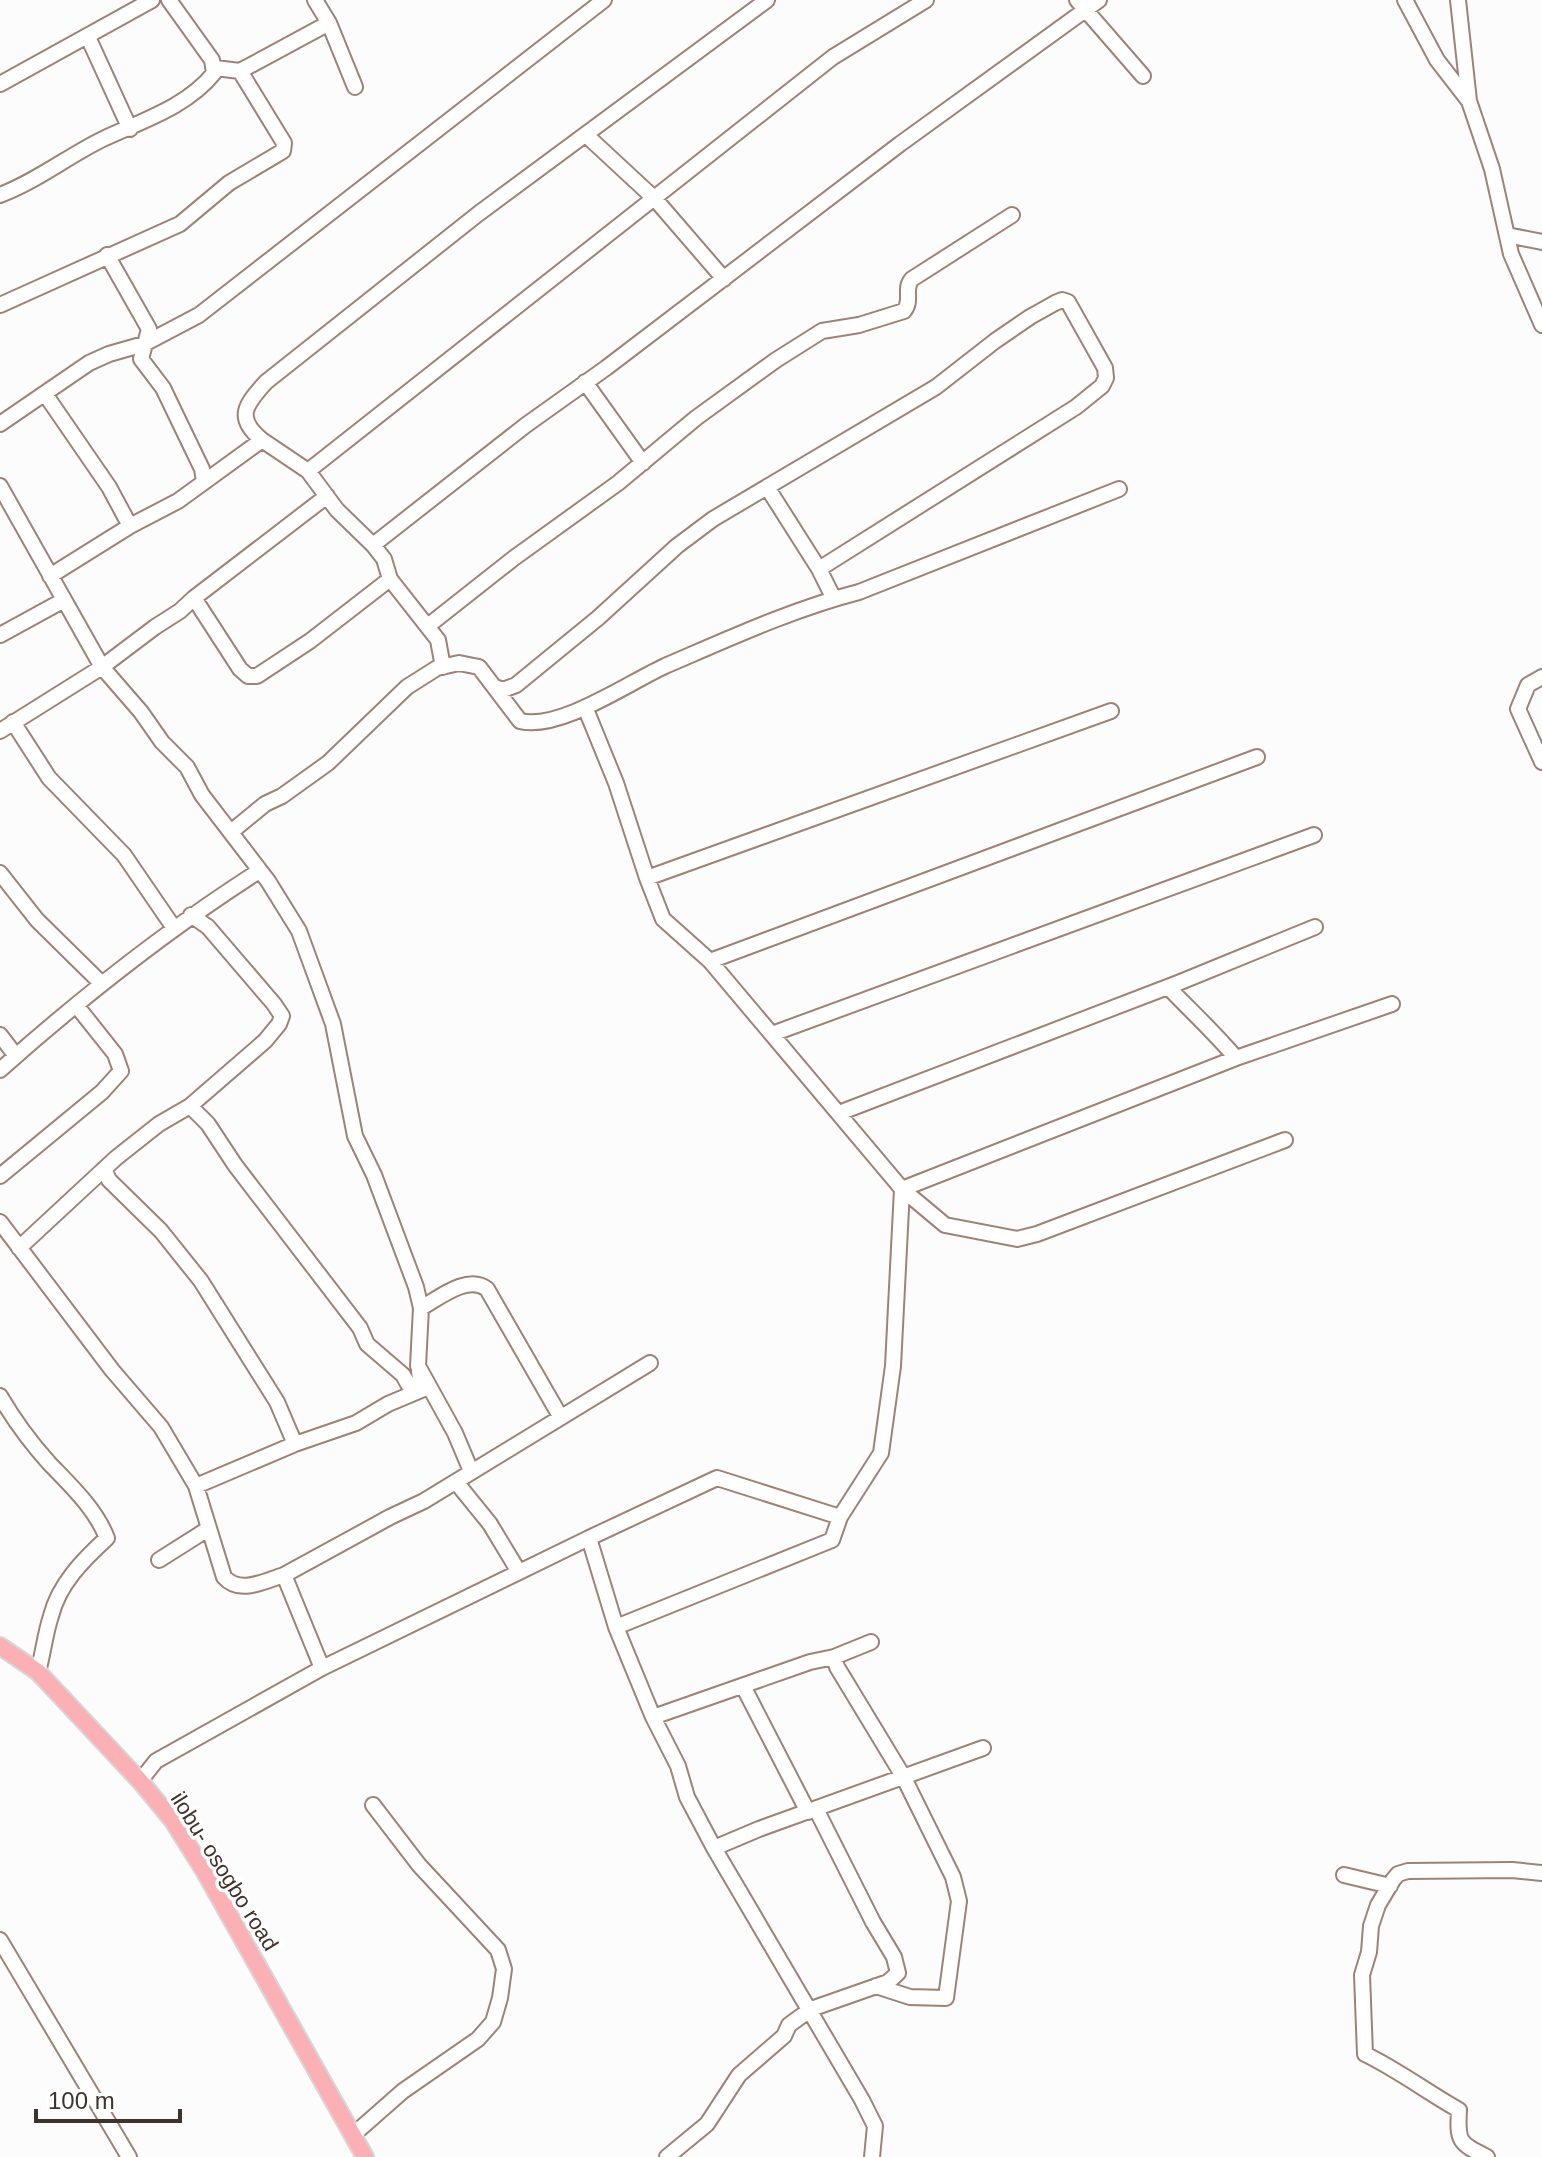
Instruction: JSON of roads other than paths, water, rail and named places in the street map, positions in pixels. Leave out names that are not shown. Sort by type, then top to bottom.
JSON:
[{"type":"main road","name":"ilobu- osogbo road","points":[[0,1646],[38,1672],[140,1781],[173,1821],[205,1872],[365,2157]]},
{"type":"street","points":[[0,84],[152,0]]},
{"type":"street","points":[[169,0],[215,68]]},
{"type":"street","points":[[315,0],[329,23],[355,87]]},
{"type":"street","points":[[0,424],[89,363],[144,344],[199,315],[604,0]]},
{"type":"street","points":[[443,667],[438,640],[390,579],[384,559],[373,545],[337,510],[308,471],[248,429],[244,414],[250,400],[266,382],[478,214],[767,0]]},
{"type":"street","points":[[308,471],[833,57],[926,0]]},
{"type":"street","points":[[373,545],[526,425],[724,279],[1082,5],[1099,0]]},
{"type":"street","points":[[1405,0],[1437,60],[1469,101]]},
{"type":"street","points":[[1458,0],[1469,101],[1492,169],[1511,254],[1542,325]]},
{"type":"street","points":[[1082,5],[1143,76]]},
{"type":"street","points":[[215,68],[240,71],[329,23]]},
{"type":"street","points":[[88,37],[130,129]]},
{"type":"street","points":[[0,195],[57,167],[103,139],[166,110],[206,83],[215,68]]},
{"type":"street","points":[[0,305],[180,224],[229,183],[283,151],[284,143],[240,71]]},
{"type":"street","points":[[586,135],[655,199],[724,279]]},
{"type":"street","points":[[429,625],[643,463],[705,411],[813,335],[872,322],[904,311],[910,301],[908,288],[912,279],[1012,215]]},
{"type":"street","points":[[1507,235],[1542,242]]},
{"type":"street","points":[[107,255],[149,329],[141,359],[163,388],[202,469],[204,481]]},
{"type":"street","points":[[495,687],[503,690],[516,685],[598,618],[677,546],[713,519],[944,382],[995,341],[1055,303],[1062,300],[1068,302],[1105,368],[1106,378],[1102,386],[1006,454],[819,569]]},
{"type":"street","points":[[585,382],[643,463]]},
{"type":"street","points":[[45,394],[109,487],[130,526]]},
{"type":"street","points":[[50,576],[130,526],[178,501],[262,440]]},
{"type":"street","points":[[0,486],[102,667],[162,742],[187,767],[202,795],[299,931],[323,994],[339,1049],[355,1136],[374,1175],[416,1287],[421,1308],[418,1366],[426,1388],[471,1471]]},
{"type":"street","points":[[767,487],[819,569],[834,599]]},
{"type":"street","points":[[231,832],[265,804],[282,796],[328,763],[407,687],[443,667],[459,663],[479,667],[520,721],[540,724],[585,707],[665,667],[1119,489]]},
{"type":"street","points":[[174,928],[124,855],[49,778],[6,727],[102,667],[180,611],[327,496]]},
{"type":"street","points":[[0,514],[13,505]]},
{"type":"street","points":[[194,598],[240,669],[248,676],[257,676],[310,641],[390,579]]},
{"type":"street","points":[[0,635],[64,600]]},
{"type":"street","points":[[1542,677],[1528,685],[1518,709],[1542,762]]},
{"type":"street","points":[[585,707],[616,783],[663,919],[710,961],[902,1189],[945,1225],[1017,1239],[1285,1140]]},
{"type":"street","points":[[647,878],[1111,711]]},
{"type":"street","points":[[710,961],[1257,757]]},
{"type":"street","points":[[772,1034],[1314,835]]},
{"type":"street","points":[[0,1070],[174,928],[259,871]]},
{"type":"street","points":[[0,873],[37,920],[102,984]]},
{"type":"street","points":[[19,1248],[104,1169],[159,1124],[190,1106],[265,1041],[279,1024],[282,1016],[208,927],[191,915]]},
{"type":"street","points":[[839,1113],[1315,927]]},
{"type":"street","points":[[1168,987],[1194,1010],[1201,1023],[1209,1027],[1236,1058]]},
{"type":"street","points":[[902,1189],[1236,1058],[1392,1004]]},
{"type":"street","points":[[0,1176],[102,1092],[121,1071],[115,1054],[76,1005]]},
{"type":"street","points":[[0,1035],[16,1056]]},
{"type":"street","points":[[190,1106],[208,1124],[235,1165],[360,1328],[367,1344],[403,1375],[408,1384],[426,1388]]},
{"type":"street","points":[[104,1169],[109,1180],[161,1231],[201,1281],[277,1402],[295,1444]]},
{"type":"street","points":[[616,1627],[832,1540],[840,1517],[881,1453],[893,1366],[902,1189]]},
{"type":"street","points":[[0,1222],[112,1370],[161,1427],[196,1486],[219,1569],[229,1583],[243,1587],[284,1575],[456,1482],[650,1363]]},
{"type":"street","points":[[421,1308],[469,1283],[481,1284],[487,1289],[560,1416]]},
{"type":"street","points":[[196,1486],[295,1444],[356,1423],[426,1388]]},
{"type":"street","points":[[0,1396],[12,1417],[47,1460],[80,1494],[107,1538],[87,1556],[66,1583],[51,1614],[38,1672]]},
{"type":"street","points":[[140,1781],[156,1761],[322,1668],[717,1478],[840,1517]]},
{"type":"street","points":[[456,1482],[490,1524],[519,1572]]},
{"type":"street","points":[[159,1560],[208,1529]]},
{"type":"street","points":[[589,1538],[616,1627],[653,1717],[678,1766],[687,1797],[714,1848],[811,2009],[875,2126],[872,2157]]},
{"type":"street","points":[[284,1575],[322,1668]]},
{"type":"street","points":[[653,1717],[871,1642]]},
{"type":"street","points":[[834,1657],[837,1667],[903,1776],[953,1877],[959,1901],[946,1998],[910,1997],[876,1986]]},
{"type":"street","points":[[667,2157],[707,2124],[739,2075],[784,2036],[789,2025],[811,2009],[876,1986],[898,1973],[894,1957],[743,1686]]},
{"type":"street","points":[[714,1848],[983,1748]]},
{"type":"street","points":[[353,2135],[403,2091],[478,2039],[493,2022],[504,1969],[498,1950],[419,1865],[373,1805]]},
{"type":"street","points":[[1487,2157],[1461,2143],[1458,2134],[1459,2110],[1422,2089],[1399,2070],[1365,2054],[1362,1975],[1369,1952],[1371,1926],[1378,1905],[1398,1874],[1408,1871],[1512,1870],[1542,1873]]},
{"type":"street","points":[[1344,1875],[1390,1886]]},
{"type":"street","points":[[0,1940],[129,2157]]}]
